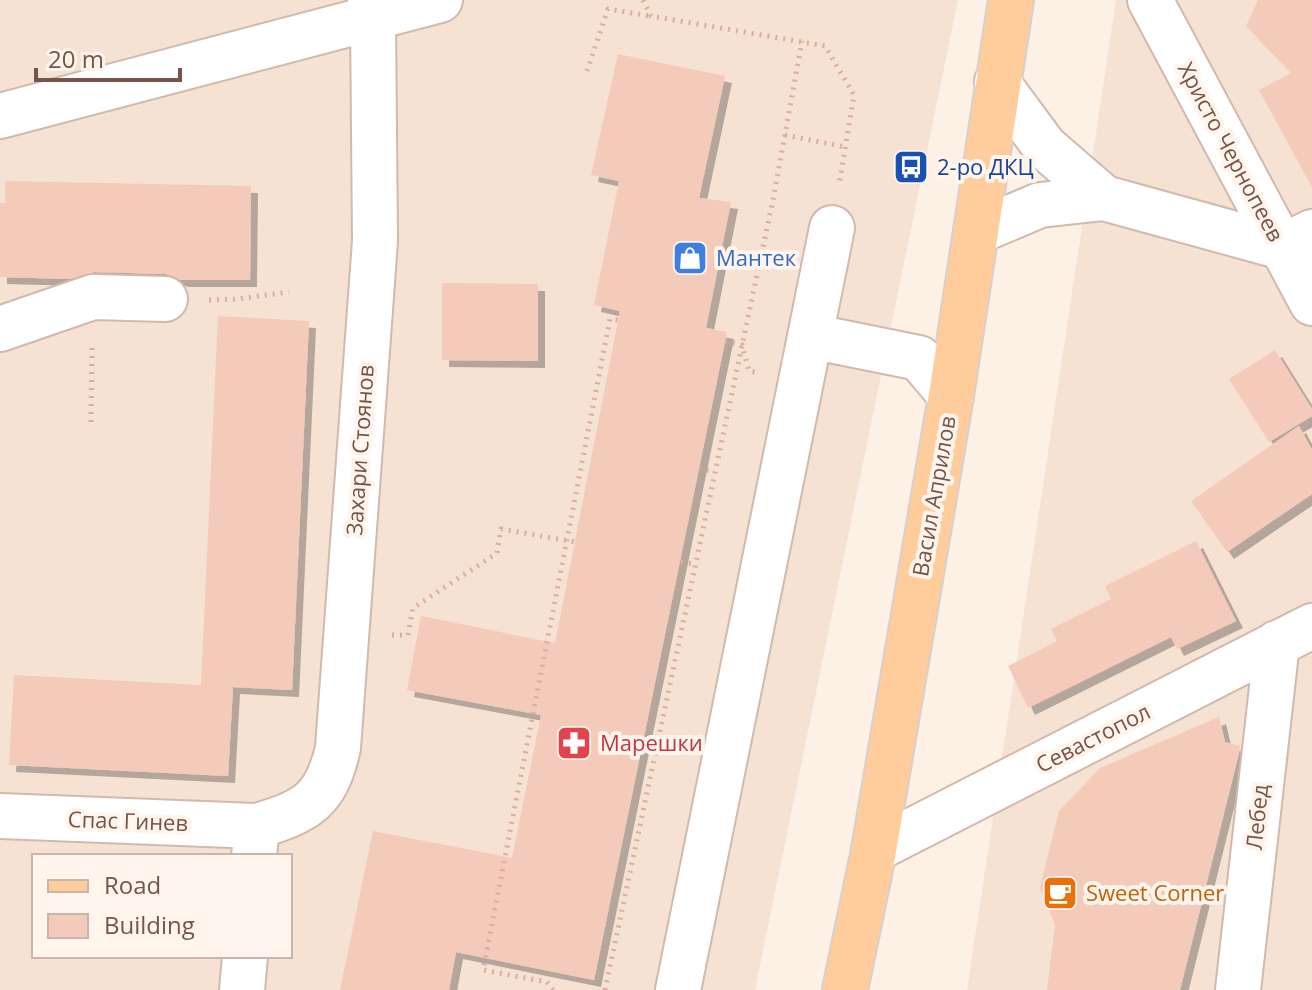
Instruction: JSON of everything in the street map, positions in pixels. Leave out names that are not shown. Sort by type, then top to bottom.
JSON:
[{"type":"main road","name":"Васил Априлов","points":[[845,990],[874,850],[951,396],[1011,0]]},
{"type":"street","points":[[0,116],[371,9],[440,0]]},
{"type":"street","name":"Христо Чернопеев","points":[[1150,0],[1297,239],[1312,303]]},
{"type":"street","name":"Захари Стоянов","points":[[255,841],[286,817],[316,800],[332,774],[338,748],[375,241],[371,9]]},
{"type":"street","points":[[997,82],[1045,147],[1104,198]]},
{"type":"street","points":[[976,232],[1040,205],[1104,198],[1297,239]]},
{"type":"street","points":[[678,990],[832,228]]},
{"type":"street","points":[[0,329],[93,297],[165,299]]},
{"type":"street","points":[[919,358],[961,329]]},
{"type":"street","points":[[810,336],[919,358],[951,396]]},
{"type":"street","name":"Севастопол","points":[[874,850],[1294,634]]},
{"type":"street","name":"Лебед","points":[[1238,990],[1294,634]]},
{"type":"street","name":"Спас Гинев","points":[[0,816],[255,841]]},
{"type":"street","points":[[242,990],[245,958]]},
{"type":"path","points":[[643,0],[651,16]]},
{"type":"path","points":[[587,71],[608,9],[825,46],[854,95],[832,228]]},
{"type":"path","points":[[605,990],[742,345],[802,41]]},
{"type":"path","points":[[785,135],[845,147]]},
{"type":"path","points":[[219,300],[289,292]]},
{"type":"path","points":[[91,422],[93,297]]},
{"type":"path","points":[[553,990],[547,982],[483,970],[572,541],[610,319],[618,320]]},
{"type":"path","points":[[725,341],[742,345]]},
{"type":"path","points":[[742,345],[749,371]]},
{"type":"path","points":[[699,468],[715,472]]},
{"type":"path","points":[[408,635],[413,608],[497,553],[501,529],[572,541]]},
{"type":"path","points":[[681,562],[695,564]]},
{"type":"shaded area","points":[[0,0],[958,0],[755,990],[0,990]]},
{"type":"shaded area","points":[[1116,0],[1312,0],[1312,990],[967,990]]},
{"type":"building","points":[[1258,0],[1312,0],[1312,187],[1259,90],[1291,73],[1246,26]]},
{"type":"building","points":[[618,54],[725,76],[699,198],[731,202],[706,328],[727,332],[594,980],[456,952],[449,990],[340,990],[373,831],[512,858],[541,715],[407,690],[421,616],[555,643],[620,311],[594,305],[619,181],[591,175]]},
{"type":"building","points":[[5,181],[251,186],[250,280],[181,280],[166,274],[94,272],[70,279],[0,277],[0,203],[5,203]]},
{"type":"building","points":[[442,283],[538,284],[538,361],[442,360]]},
{"type":"building","points":[[218,316],[309,321],[292,690],[233,687],[228,776],[9,765],[14,675],[201,685]]},
{"type":"building","points":[[1275,350],[1312,409],[1312,416],[1269,442],[1229,379]]},
{"type":"building","points":[[1299,426],[1312,450],[1312,494],[1227,552],[1191,501]]},
{"type":"building","points":[[1196,541],[1236,621],[1177,649],[1171,637],[1028,708],[1008,666],[1057,641],[1051,629],[1111,599],[1105,586]]},
{"type":"building","points":[[1219,717],[1225,742],[1240,746],[1239,753],[1180,990],[1047,990],[1055,925],[1040,888],[1059,811],[1100,768]]},
{"type":"place","name":"2-ро ДКЦ","points":[[911,167]]},
{"type":"place","name":"Мантек","points":[[690,258]]},
{"type":"place","name":"Марешки","points":[[574,743]]},
{"type":"place","name":"Sweet Corner","points":[[1060,893]]}]
